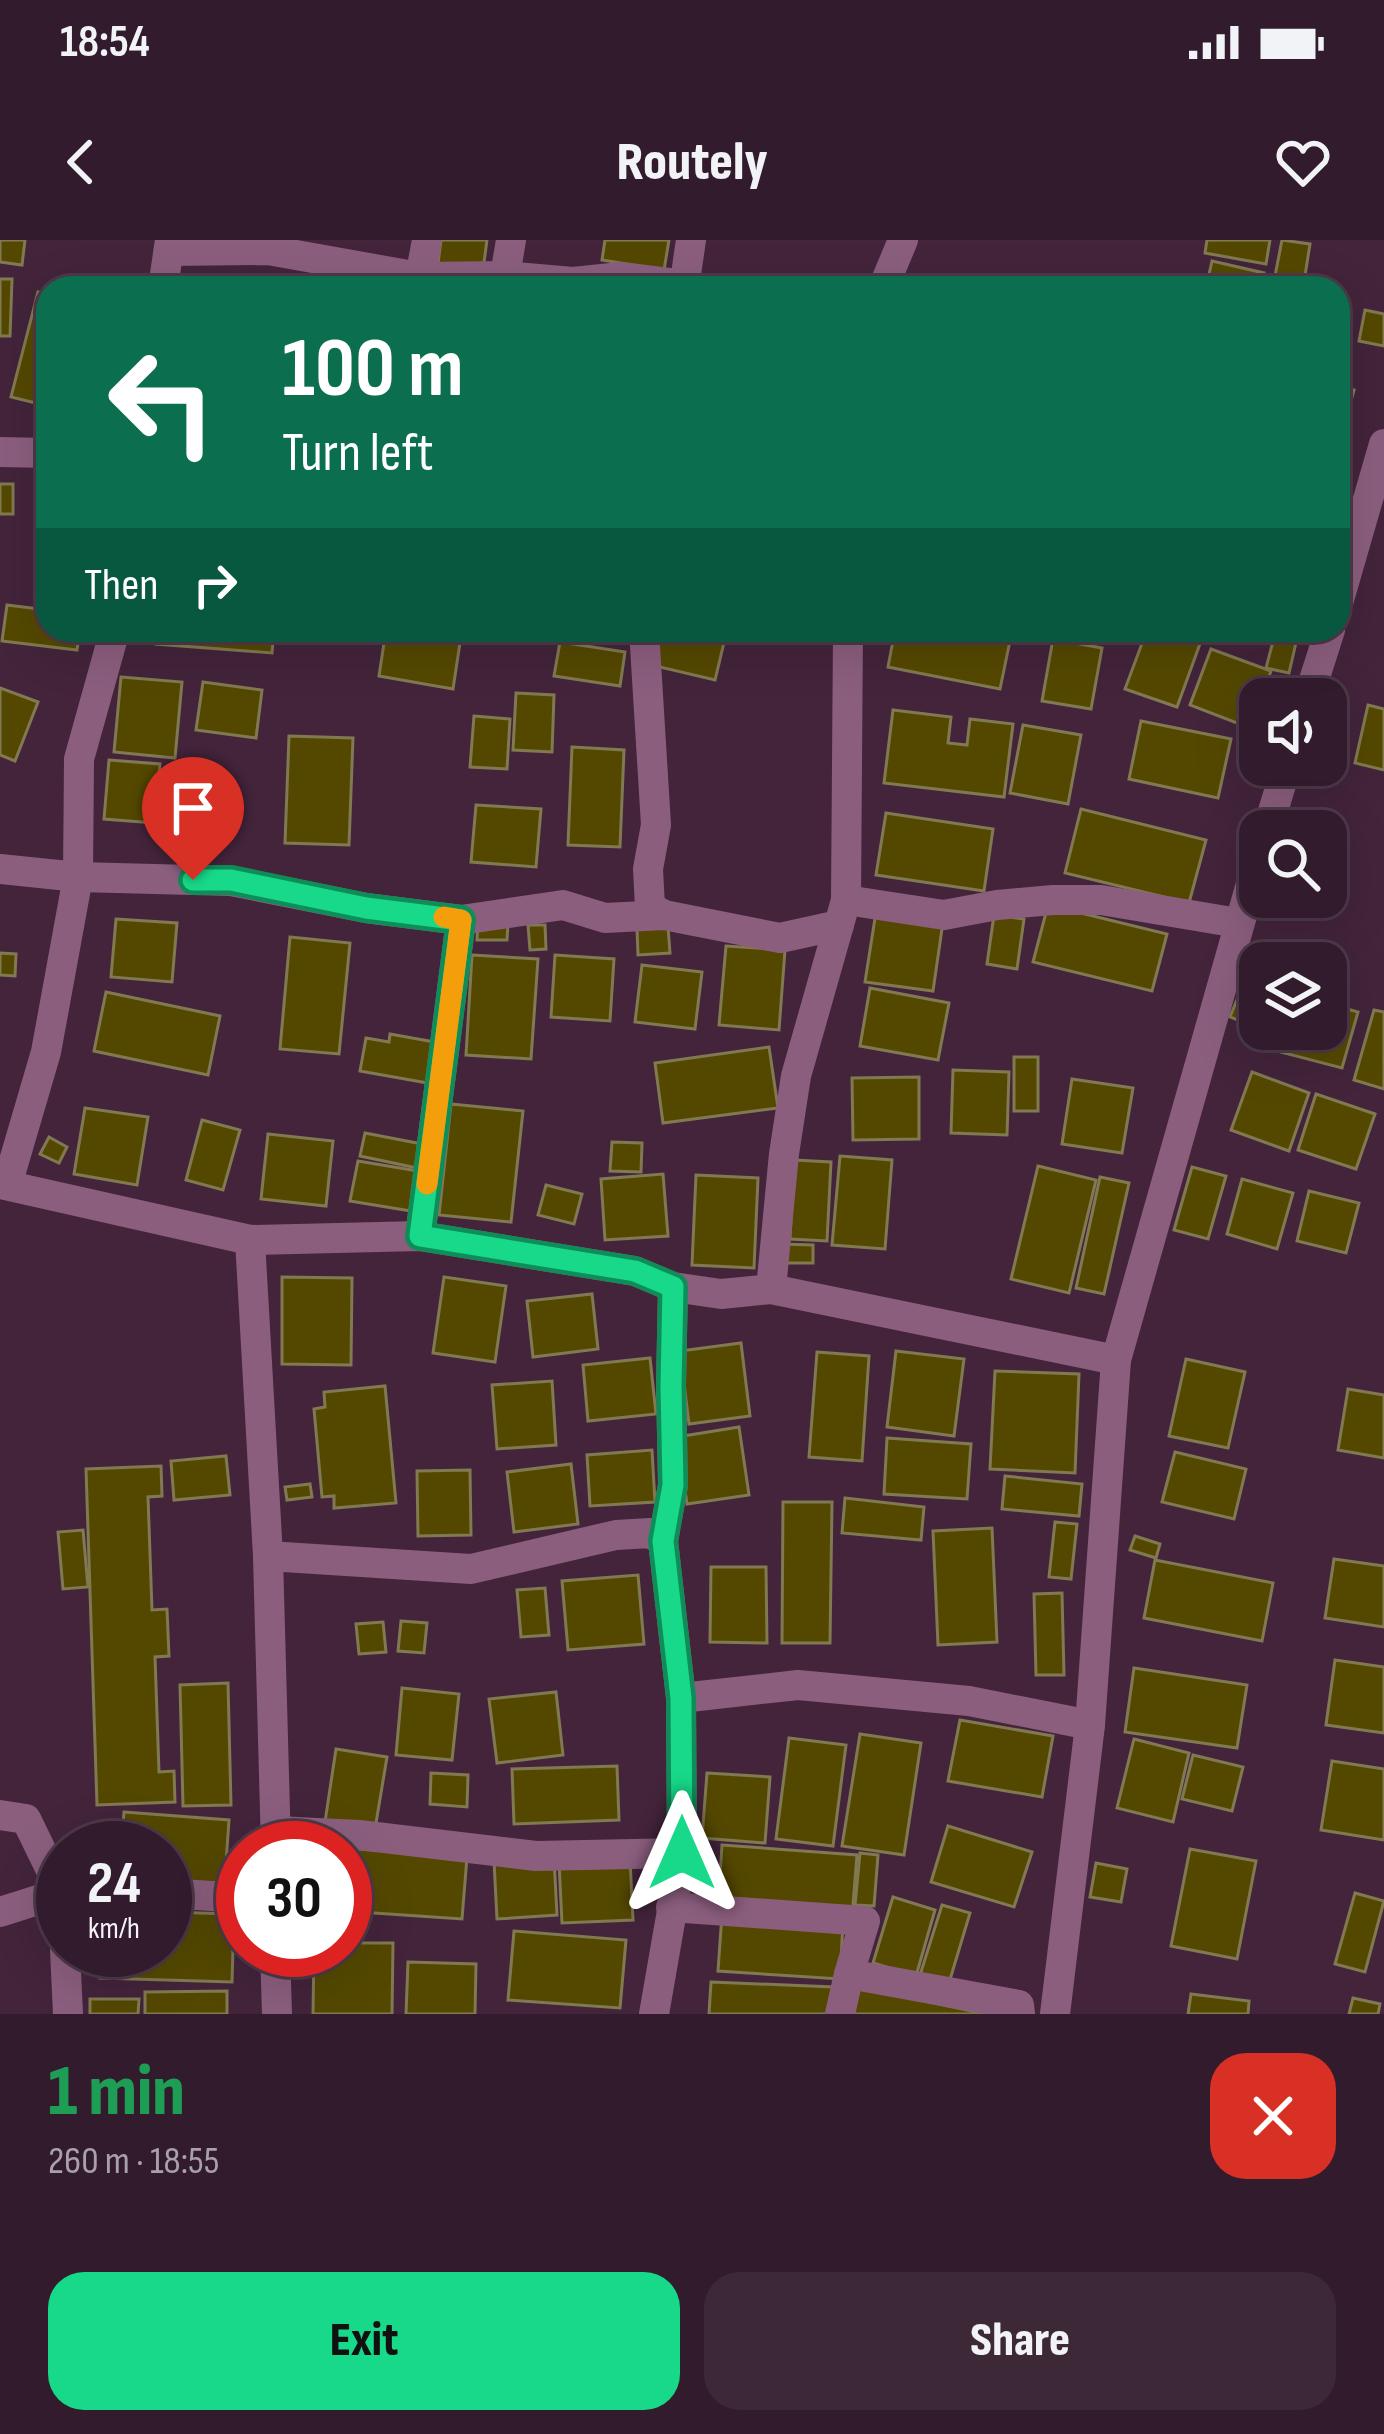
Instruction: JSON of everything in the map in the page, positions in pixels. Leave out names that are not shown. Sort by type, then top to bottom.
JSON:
[{"type":"street","points":[[419,276],[427,240]]},
{"type":"street","points":[[505,276],[511,240]]},
{"type":"street","points":[[686,276],[691,240]]},
{"type":"street","points":[[888,276],[903,240]]},
{"type":"street","points":[[165,276],[169,245],[268,250],[390,276]]},
{"type":"street","points":[[1350,562],[1384,444]]},
{"type":"street","points":[[0,452],[36,453]]},
{"type":"street","points":[[112,642],[79,759],[78,877],[46,1052],[3,1185],[250,1240],[420,1236],[635,1271],[673,1287],[722,1294],[771,1289],[1116,1360]]},
{"type":"street","points":[[641,642],[656,825],[648,869],[650,907],[664,916]]},
{"type":"street","points":[[771,1289],[796,1076],[843,912],[848,642]]},
{"type":"street","points":[[1315,678],[1326,642]]},
{"type":"street","points":[[0,869],[78,877],[231,880],[366,908],[461,920],[563,904],[605,918],[664,916],[780,938],[843,912],[944,915],[1053,900],[1101,900],[1238,923]]},
{"type":"street","points":[[849,1974],[1019,2010],[1056,2008],[1090,1725],[1116,1360],[1240,918]]},
{"type":"street","points":[[420,1236],[461,920]]},
{"type":"street","points":[[250,1240],[268,1556],[275,1821]]},
{"type":"street","points":[[653,2014],[682,1853],[681,1698],[663,1541],[673,1485],[673,1287]]},
{"type":"street","points":[[268,1556],[471,1569],[616,1535],[650,1533],[663,1541]]},
{"type":"street","points":[[681,1698],[798,1685],[969,1701],[1090,1725]]},
{"type":"street","points":[[0,1815],[26,1819],[36,1839]]},
{"type":"street","points":[[372,1837],[536,1856],[682,1853]]},
{"type":"street","points":[[0,1912],[36,1902]]},
{"type":"street","points":[[671,1907],[865,1921],[840,2014]]},
{"type":"street","points":[[66,1977],[68,2014]]},
{"type":"street","points":[[276,1977],[277,2014]]},
{"type":"building","points":[[0,240],[25,240],[22,265],[0,262]]},
{"type":"building","points":[[441,240],[487,240],[483,270],[438,264]]},
{"type":"building","points":[[605,240],[669,240],[664,270],[602,260]]},
{"type":"building","points":[[1207,240],[1270,240],[1266,264],[1205,253]]},
{"type":"building","points":[[1282,240],[1310,244],[1305,276],[1275,276]]},
{"type":"building","points":[[1212,261],[1264,273],[1263,276],[1209,276]]},
{"type":"building","points":[[0,279],[12,279],[10,336],[0,336]]},
{"type":"building","points":[[36,300],[36,403],[11,397]]},
{"type":"building","points":[[1365,310],[1384,314],[1384,346],[1359,341]]},
{"type":"building","points":[[0,484],[13,484],[13,514],[0,514]]},
{"type":"building","points":[[7,605],[36,609],[36,642],[78,642],[77,650],[2,641]]},
{"type":"building","points":[[156,642],[273,642],[272,653]]},
{"type":"building","points":[[384,642],[460,642],[453,689],[379,676]]},
{"type":"building","points":[[560,642],[625,652],[620,686],[554,676]]},
{"type":"building","points":[[653,642],[724,642],[715,680],[647,664]]},
{"type":"building","points":[[893,642],[1010,642],[1000,689],[888,667]]},
{"type":"building","points":[[1052,642],[1102,648],[1091,709],[1042,701]]},
{"type":"building","points":[[1143,642],[1201,642],[1177,707],[1125,689]]},
{"type":"building","points":[[1273,642],[1296,642],[1289,673],[1266,668]]},
{"type":"building","points":[[1211,649],[1271,671],[1268,678],[1239,678],[1239,724],[1190,705]]},
{"type":"building","points":[[121,677],[182,682],[175,758],[114,752]]},
{"type":"building","points":[[203,682],[262,690],[256,738],[196,730]]},
{"type":"building","points":[[0,688],[38,702],[15,761],[0,755]]},
{"type":"building","points":[[516,693],[554,695],[552,752],[513,750]]},
{"type":"building","points":[[1368,705],[1384,709],[1384,770],[1355,763]]},
{"type":"building","points":[[893,710],[951,717],[948,743],[967,745],[970,719],[1013,724],[1004,797],[884,783]]},
{"type":"building","points":[[474,716],[510,719],[507,769],[470,767]]},
{"type":"building","points":[[1141,721],[1231,739],[1218,798],[1129,779]]},
{"type":"building","points":[[1023,725],[1081,735],[1068,804],[1010,793]]},
{"type":"building","points":[[289,736],[353,738],[349,845],[285,843]]},
{"type":"building","points":[[572,747],[624,750],[620,847],[568,845]]},
{"type":"building","points":[[109,760],[160,764],[154,823],[104,819]]},
{"type":"building","points":[[476,805],[541,809],[536,867],[471,862]]},
{"type":"building","points":[[1081,809],[1206,840],[1189,903],[1065,873]]},
{"type":"building","points":[[886,813],[993,829],[984,891],[876,875]]},
{"type":"building","points":[[1048,905],[1167,934],[1152,991],[1033,962]]},
{"type":"building","points":[[876,912],[943,922],[933,991],[865,982]]},
{"type":"building","points":[[994,915],[1024,919],[1017,969],[987,964]]},
{"type":"building","points":[[116,919],[177,923],[172,982],[111,977]]},
{"type":"building","points":[[478,922],[508,923],[507,940],[477,940]]},
{"type":"building","points":[[528,925],[545,925],[546,949],[530,950]]},
{"type":"building","points":[[668,927],[670,953],[638,955],[637,929]]},
{"type":"building","points":[[290,937],[350,943],[339,1054],[280,1049]]},
{"type":"building","points":[[726,946],[785,950],[779,1030],[719,1025]]},
{"type":"building","points":[[0,953],[16,954],[15,976],[0,975]]},
{"type":"building","points":[[472,955],[538,959],[531,1059],[466,1055]]},
{"type":"building","points":[[555,955],[614,959],[610,1021],[551,1017]]},
{"type":"building","points":[[642,965],[702,972],[695,1029],[635,1022]]},
{"type":"building","points":[[870,988],[949,1003],[938,1060],[860,1046]]},
{"type":"building","points":[[106,992],[220,1016],[208,1075],[94,1051]]},
{"type":"building","points":[[1239,995],[1239,1020],[1230,1017]]},
{"type":"building","points":[[1347,1009],[1358,1012],[1342,1068],[1273,1050],[1347,1050]]},
{"type":"building","points":[[1374,1010],[1384,1012],[1384,1089],[1354,1080]]},
{"type":"building","points":[[390,1034],[440,1043],[433,1084],[360,1071],[366,1038],[389,1042]]},
{"type":"building","points":[[769,1047],[778,1108],[663,1123],[655,1063]]},
{"type":"building","points":[[1014,1057],[1038,1057],[1038,1111],[1014,1111]]},
{"type":"building","points":[[953,1070],[1009,1072],[1007,1135],[951,1133]]},
{"type":"building","points":[[1252,1072],[1309,1093],[1289,1151],[1231,1130]]},
{"type":"building","points":[[919,1077],[919,1139],[853,1140],[852,1078]]},
{"type":"building","points":[[1072,1079],[1133,1088],[1122,1153],[1062,1144]]},
{"type":"building","points":[[1316,1094],[1375,1114],[1356,1169],[1298,1150]]},
{"type":"building","points":[[451,1104],[523,1111],[511,1222],[439,1215]]},
{"type":"building","points":[[85,1108],[148,1117],[137,1185],[74,1174]]},
{"type":"building","points":[[202,1120],[240,1130],[223,1190],[186,1180]]},
{"type":"building","points":[[365,1133],[422,1144],[417,1168],[360,1156]]},
{"type":"building","points":[[268,1134],[333,1141],[326,1206],[261,1199]]},
{"type":"building","points":[[49,1137],[67,1147],[59,1163],[40,1154]]},
{"type":"building","points":[[612,1142],[642,1143],[641,1172],[610,1171]]},
{"type":"building","points":[[840,1156],[892,1160],[885,1249],[832,1245]]},
{"type":"building","points":[[794,1160],[831,1162],[827,1241],[790,1239]]},
{"type":"building","points":[[358,1161],[424,1172],[417,1212],[350,1201]]},
{"type":"building","points":[[1038,1166],[1096,1180],[1069,1293],[1011,1279]]},
{"type":"building","points":[[1192,1167],[1226,1176],[1208,1239],[1174,1230]]},
{"type":"building","points":[[663,1174],[668,1236],[605,1240],[601,1179]]},
{"type":"building","points":[[696,1175],[758,1178],[754,1268],[692,1265]]},
{"type":"building","points":[[1100,1177],[1129,1183],[1104,1294],[1076,1288]]},
{"type":"building","points":[[1242,1179],[1293,1193],[1277,1249],[1227,1234]]},
{"type":"building","points":[[546,1185],[582,1194],[574,1224],[538,1215]]},
{"type":"building","points":[[1309,1191],[1359,1203],[1346,1253],[1297,1241]]},
{"type":"building","points":[[780,1244],[813,1245],[813,1263],[779,1263]]},
{"type":"building","points":[[282,1277],[352,1278],[351,1365],[282,1364]]},
{"type":"building","points":[[444,1277],[506,1286],[495,1362],[433,1353]]},
{"type":"building","points":[[592,1294],[598,1349],[533,1357],[527,1301]]},
{"type":"building","points":[[741,1343],[750,1416],[689,1424],[680,1351]]},
{"type":"building","points":[[896,1351],[964,1359],[954,1436],[887,1427]]},
{"type":"building","points":[[817,1352],[869,1356],[862,1461],[809,1457]]},
{"type":"building","points":[[650,1358],[656,1414],[588,1421],[583,1365]]},
{"type":"building","points":[[1186,1359],[1245,1372],[1228,1448],[1169,1436]]},
{"type":"building","points":[[995,1371],[1079,1374],[1075,1473],[990,1469]]},
{"type":"building","points":[[552,1381],[556,1445],[497,1449],[492,1385]]},
{"type":"building","points":[[385,1386],[396,1503],[334,1508],[334,1496],[322,1497],[314,1409],[325,1407],[324,1392]]},
{"type":"building","points":[[1348,1389],[1384,1395],[1384,1458],[1338,1450]]},
{"type":"building","points":[[739,1427],[749,1495],[687,1504],[677,1437]]},
{"type":"building","points":[[887,1438],[971,1444],[967,1499],[884,1494]]},
{"type":"building","points":[[652,1450],[655,1502],[590,1506],[587,1455]]},
{"type":"building","points":[[1175,1452],[1246,1469],[1234,1519],[1162,1502]]},
{"type":"building","points":[[226,1456],[230,1495],[174,1500],[171,1461]]},
{"type":"building","points":[[571,1464],[578,1524],[514,1532],[507,1472]]},
{"type":"building","points":[[161,1466],[162,1496],[148,1497],[152,1610],[167,1609],[169,1656],[155,1657],[159,1772],[174,1771],[175,1802],[97,1805],[86,1469]]},
{"type":"building","points":[[470,1470],[471,1535],[418,1536],[417,1471]]},
{"type":"building","points":[[1005,1476],[1082,1484],[1079,1516],[1002,1509]]},
{"type":"building","points":[[310,1484],[312,1497],[287,1500],[285,1487]]},
{"type":"building","points":[[845,1498],[924,1507],[921,1540],[842,1533]]},
{"type":"building","points":[[783,1502],[832,1502],[830,1643],[782,1643]]},
{"type":"building","points":[[1055,1522],[1077,1524],[1071,1579],[1049,1577]]},
{"type":"building","points":[[992,1528],[997,1642],[938,1645],[933,1531]]},
{"type":"building","points":[[83,1530],[88,1587],[63,1589],[58,1532]]},
{"type":"building","points":[[1135,1536],[1160,1544],[1156,1558],[1130,1550]]},
{"type":"building","points":[[1334,1559],[1384,1566],[1384,1627],[1325,1618]]},
{"type":"building","points":[[1155,1560],[1273,1583],[1262,1641],[1144,1618]]},
{"type":"building","points":[[711,1567],[766,1567],[767,1643],[710,1642]]},
{"type":"building","points":[[638,1575],[644,1644],[568,1650],[562,1581]]},
{"type":"building","points":[[545,1588],[549,1635],[521,1637],[517,1590]]},
{"type":"building","points":[[1062,1593],[1064,1675],[1036,1675],[1034,1594]]},
{"type":"building","points":[[401,1621],[427,1623],[424,1653],[398,1651]]},
{"type":"building","points":[[383,1622],[386,1652],[359,1654],[356,1624]]},
{"type":"building","points":[[1335,1660],[1384,1667],[1384,1733],[1326,1725]]},
{"type":"building","points":[[1134,1668],[1247,1685],[1237,1748],[1125,1732]]},
{"type":"building","points":[[228,1683],[231,1805],[183,1806],[180,1685]]},
{"type":"building","points":[[402,1688],[459,1694],[452,1760],[396,1755]]},
{"type":"building","points":[[556,1692],[563,1755],[497,1763],[489,1699]]},
{"type":"building","points":[[960,1720],[1053,1736],[1042,1797],[948,1781]]},
{"type":"building","points":[[860,1734],[921,1743],[904,1855],[842,1846]]},
{"type":"building","points":[[789,1738],[846,1745],[833,1846],[776,1839]]},
{"type":"building","points":[[1134,1739],[1189,1753],[1173,1822],[1117,1808]]},
{"type":"building","points":[[336,1749],[387,1757],[375,1829],[372,1821],[325,1821]]},
{"type":"building","points":[[1193,1755],[1243,1767],[1232,1811],[1182,1799]]},
{"type":"building","points":[[1332,1761],[1384,1769],[1384,1840],[1321,1830]]},
{"type":"building","points":[[617,1766],[619,1820],[514,1824],[512,1769]]},
{"type":"building","points":[[431,1773],[468,1775],[467,1807],[430,1804]]},
{"type":"building","points":[[707,1773],[770,1777],[765,1843],[702,1838]]},
{"type":"building","points":[[124,1812],[229,1820],[216,1821],[216,1891],[192,1889],[192,1821],[123,1821]]},
{"type":"building","points":[[948,1826],[1032,1852],[1014,1907],[931,1882]]},
{"type":"building","points":[[722,1845],[857,1855],[852,1917],[718,1907]]},
{"type":"building","points":[[1190,1849],[1256,1861],[1237,1959],[1171,1946]]},
{"type":"building","points":[[372,1850],[467,1857],[462,1919],[372,1913]]},
{"type":"building","points":[[860,1853],[878,1855],[874,1906],[855,1905]]},
{"type":"building","points":[[554,1858],[557,1915],[497,1919],[494,1861]]},
{"type":"building","points":[[630,1859],[633,1920],[562,1923],[559,1862]]},
{"type":"building","points":[[1096,1863],[1127,1869],[1121,1902],[1090,1897]]},
{"type":"building","points":[[1355,1893],[1384,1901],[1365,1972],[1335,1964]]},
{"type":"building","points":[[893,1897],[935,1910],[916,1976],[873,1963]]},
{"type":"building","points":[[942,1905],[970,1913],[949,1983],[920,1975]]},
{"type":"building","points":[[192,1913],[216,1913],[216,1977],[232,1977],[232,1982],[100,1978],[192,1977]]},
{"type":"building","points":[[722,1914],[843,1922],[840,1979],[718,1971]]},
{"type":"building","points":[[514,1931],[626,1940],[620,2008],[508,2000]]},
{"type":"building","points":[[372,1943],[393,1943],[392,2014],[313,2014],[314,1977],[372,1977]]},
{"type":"building","points":[[408,1962],[476,1964],[475,2014],[406,2014]]},
{"type":"building","points":[[711,1982],[834,1987],[833,2014],[709,2014]]},
{"type":"building","points":[[858,1987],[986,2014],[853,2014]]},
{"type":"building","points":[[227,1991],[227,2014],[145,2014],[145,1992]]},
{"type":"building","points":[[1191,1994],[1249,2001],[1248,2014],[1188,2014]]},
{"type":"building","points":[[1353,1998],[1380,2004],[1378,2014],[1349,2014]]},
{"type":"building","points":[[90,1999],[139,1999],[138,2014],[90,2014]]},
{"type":"slow traffic","points":[[427,1184],[461,920],[444,917]]},
{"type":"route","points":[[193,880],[231,880],[366,908],[461,920],[420,1236],[635,1271],[673,1287],[673,1485],[663,1541],[681,1698],[682,1853]]}]
